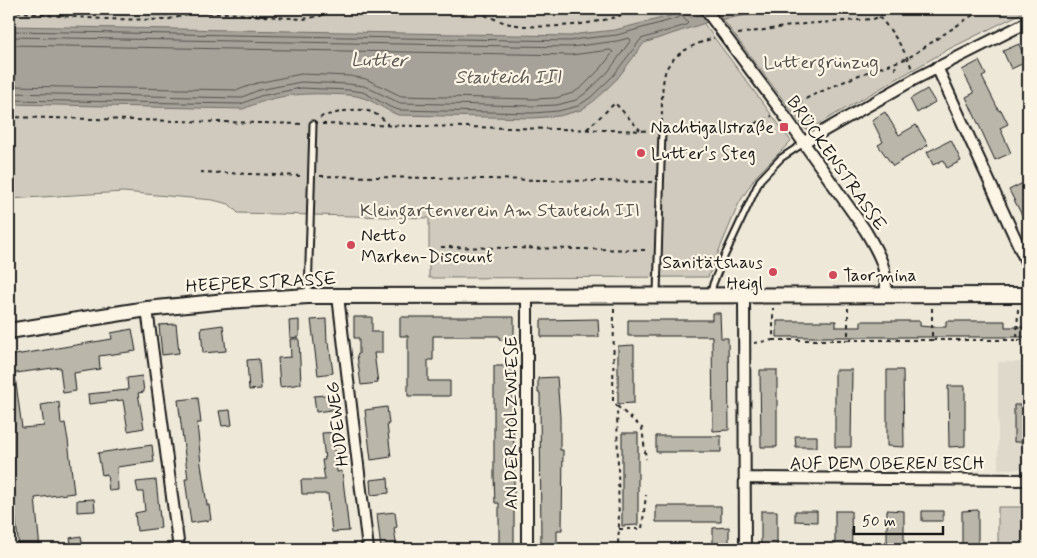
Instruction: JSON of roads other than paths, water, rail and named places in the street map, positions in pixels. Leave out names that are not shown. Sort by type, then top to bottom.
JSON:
[{"type":"main road","name":"HEEPER STRASSE","points":[[9,331],[148,309],[308,296],[1023,295]]},
{"type":"street","name":"BRÜCKENSTRASSE","points":[[704,9],[804,142],[865,230],[877,250],[887,278],[886,296]]},
{"type":"street","points":[[804,142],[916,78],[1028,22]]},
{"type":"street","points":[[937,67],[1028,266]]},
{"type":"street","name":"HUDEWEG","points":[[338,296],[368,549]]},
{"type":"street","name":"AN DER HOLZWIESE","points":[[527,296],[527,549]]},
{"type":"street","points":[[744,296],[745,549]]},
{"type":"street","points":[[148,309],[179,549]]},
{"type":"street","name":"AUF DEM OBEREN ESCH","points":[[745,478],[1028,480]]},
{"type":"lane","points":[[308,296],[313,124]]},
{"type":"lane","points":[[657,296],[662,131]]},
{"type":"lane","points":[[711,296],[713,284],[723,259],[760,180],[781,158],[804,142]]},
{"type":"water","name":"Stauteich III","points":[[685,9],[690,17],[716,12],[718,9],[765,9],[752,14],[708,22],[644,43],[617,79],[594,101],[581,110],[559,116],[533,118],[398,115],[365,98],[352,95],[329,94],[285,96],[243,109],[9,104],[9,26],[571,36],[615,30],[670,16]]},
{"type":"place","name":"Nachtigallstraße","points":[[784,127]]},
{"type":"place","name":"Lutter's Steg","points":[[641,153]]},
{"type":"place","name":"Netto Marken-Discount","points":[[351,245]]},
{"type":"place","name":"Sanitätshaus Heigl","points":[[773,272]]},
{"type":"place","name":"Taormina","points":[[833,275]]},
{"type":"water label","name":"Lutter","points":[[379,59]]},
{"type":"park label","name":"Luttergrünzug","points":[[821,62]]},
{"type":"park label","name":"Kleingartenverein Am Stauteich III","points":[[500,210]]}]
